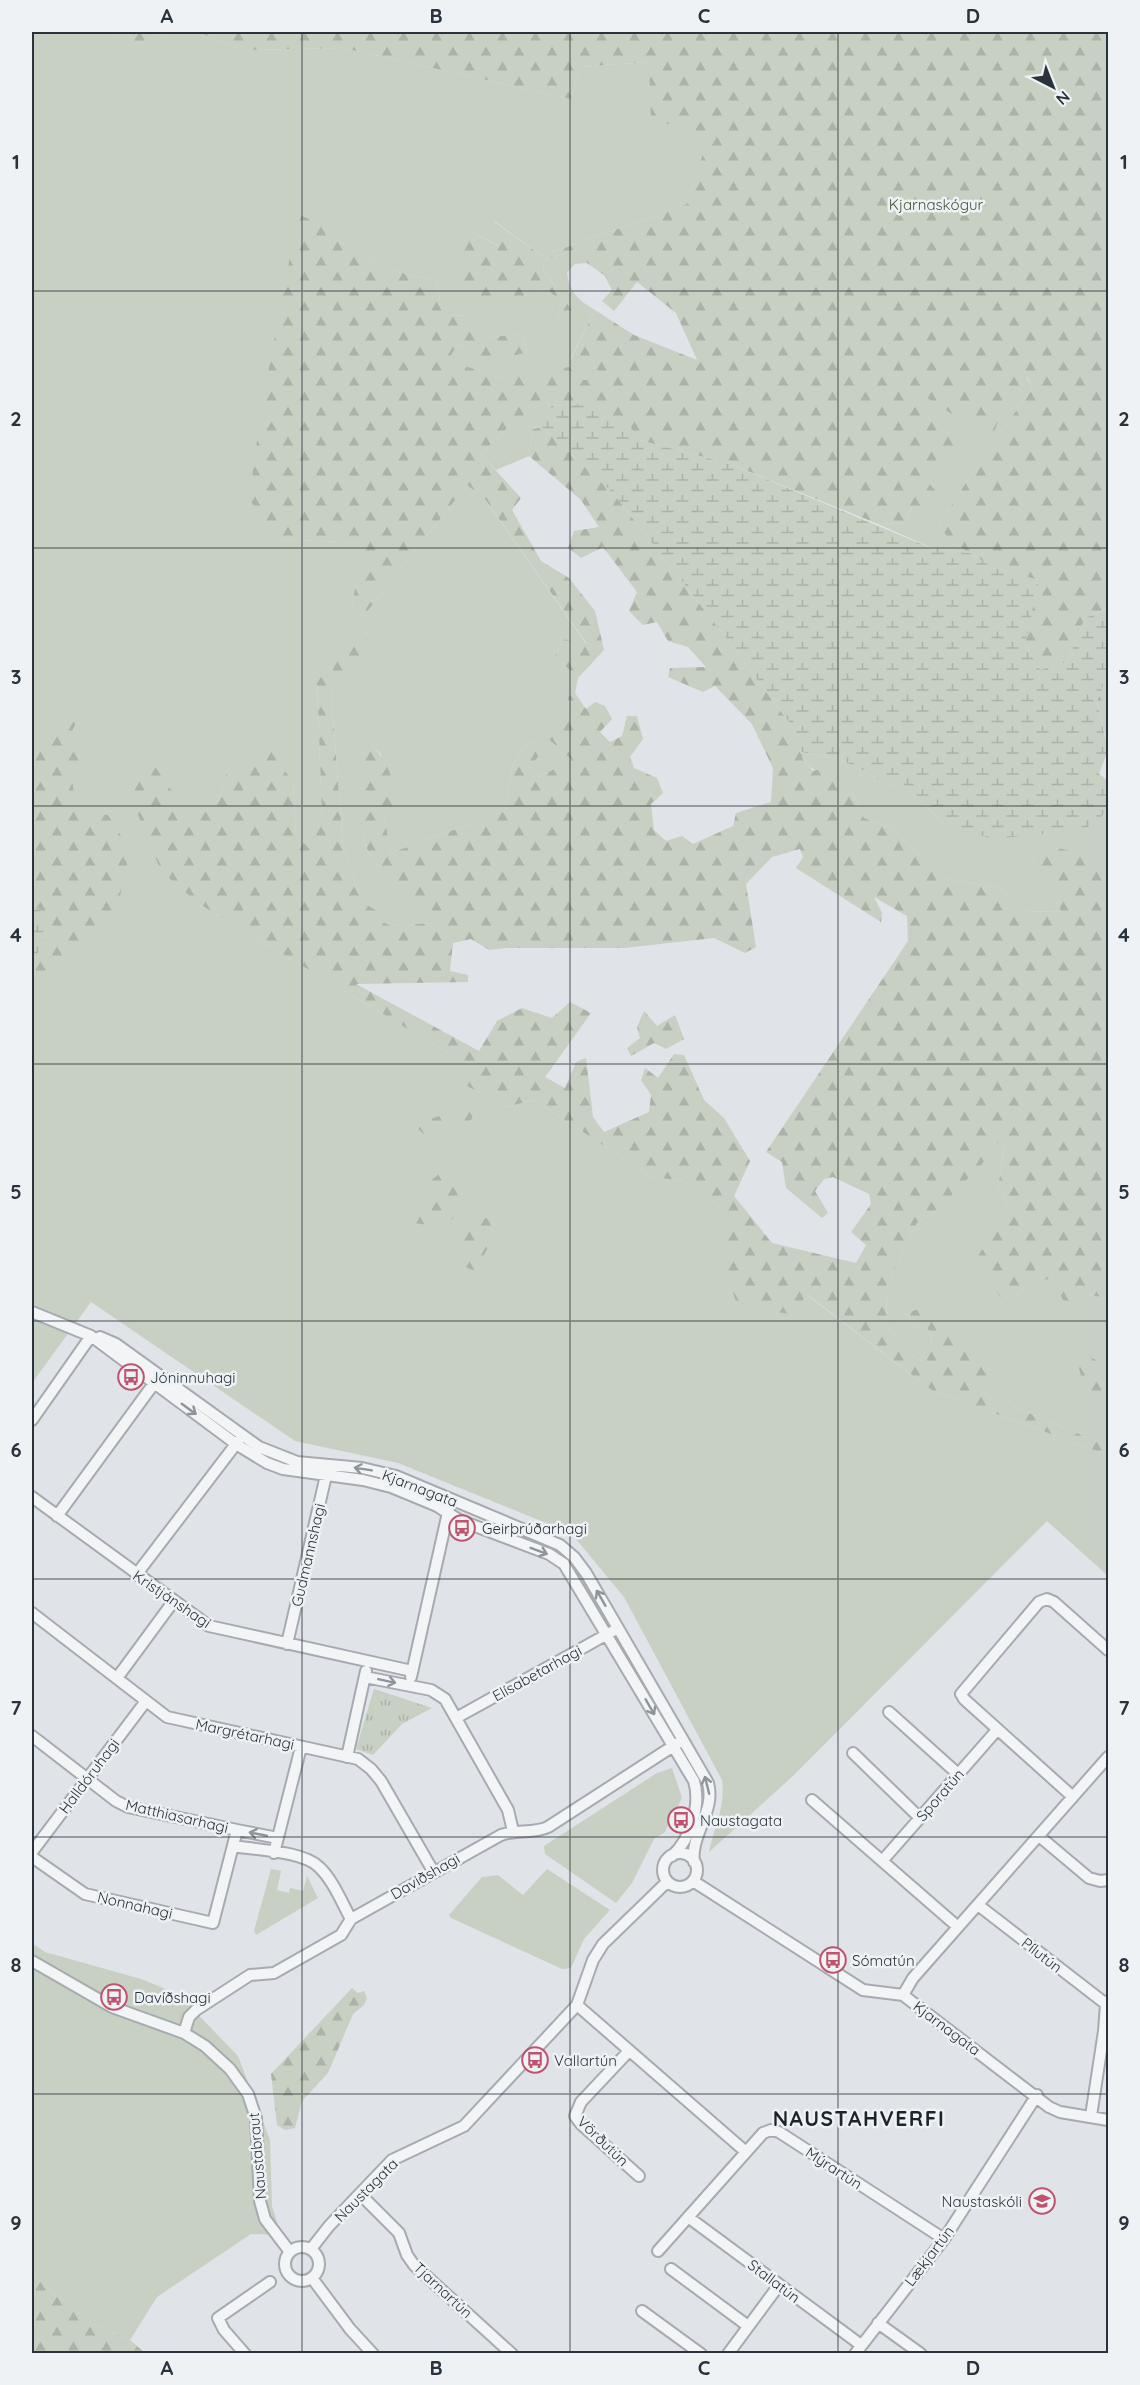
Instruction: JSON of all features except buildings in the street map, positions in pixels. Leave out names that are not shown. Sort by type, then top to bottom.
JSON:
[{"type":"street","name":"Kjarnagata","points":[[32,1312],[91,1336],[157,1379],[240,1440],[267,1463],[283,1469],[362,1468],[396,1476],[560,1545],[574,1557],[586,1573],[704,1774],[709,1788],[707,1809],[694,1852],[694,1862]]},
{"type":"street","points":[[32,1420],[91,1336]]},
{"type":"street","points":[[57,1516],[157,1379]]},
{"type":"street","points":[[136,1575],[240,1440]]},
{"type":"street","name":"Kjarnagata","points":[[327,1470],[378,1483],[437,1506],[459,1520],[549,1554],[564,1564],[694,1780],[697,1799],[682,1842],[672,1856]]},
{"type":"street","name":"Gudmannshagi","points":[[287,1644],[327,1470]]},
{"type":"street","name":"Kristjánshagi","points":[[32,1497],[209,1626],[412,1671]]},
{"type":"street","points":[[409,1686],[452,1499]]},
{"type":"street","points":[[1073,1797],[997,1730],[961,1694],[1039,1602],[1047,1599],[1054,1602],[1108,1650]]},
{"type":"street","points":[[117,1678],[174,1602]]},
{"type":"street","name":"Margrétarhagi","points":[[32,1613],[167,1717],[358,1759],[381,1781],[433,1871]]},
{"type":"street","name":"Elísabetarhagi","points":[[456,1718],[618,1629]]},
{"type":"street","points":[[347,1756],[368,1662]]},
{"type":"street","points":[[365,1677],[431,1690],[440,1695],[456,1718],[508,1810],[513,1831]]},
{"type":"street","name":"Halldóruhagi","points":[[32,1852],[146,1701]]},
{"type":"street","points":[[889,1712],[958,1774]]},
{"type":"street","name":"Sporatún","points":[[883,1860],[997,1730]]},
{"type":"street","name":"Matthiasarhagi","points":[[32,1736],[116,1801],[134,1809],[278,1838]]},
{"type":"street","name":"Daviðshagi","points":[[184,2033],[189,2017],[196,2010],[250,1975],[274,1973],[340,1935],[351,1919],[433,1871],[501,1835],[513,1831],[531,1832],[548,1827],[683,1740]]},
{"type":"street","points":[[274,1853],[301,1746]]},
{"type":"street","points":[[853,1754],[920,1818]]},
{"type":"street","points":[[903,1995],[913,1978],[1108,1759]]},
{"type":"street","points":[[812,1800],[958,1927]]},
{"type":"street","name":"Matthiasarhagi","points":[[237,1830],[233,1846],[304,1858],[319,1866],[351,1919]]},
{"type":"street","points":[[1039,1836],[1089,1878],[1100,1881],[1108,1880]]},
{"type":"street","name":"Nonnahagi","points":[[32,1857],[85,1894],[213,1923],[233,1846]]},
{"type":"street","points":[[682,1854],[694,1862],[696,1872],[693,1881],[679,1887],[668,1882],[663,1870],[667,1859],[682,1854]]},
{"type":"street","name":"Kjarnagata","points":[[693,1881],[863,1990],[903,1995],[1049,2107],[1060,2112],[1108,2120]]},
{"type":"street","name":"Naustagata","points":[[311,2249],[392,2160],[464,2126],[577,2005],[593,1960],[603,1944],[668,1882]]},
{"type":"street","name":"Pílutún","points":[[978,1905],[1107,2003]]},
{"type":"street","name":"Naustabraut","points":[[32,1961],[112,2007],[184,2033],[220,2057],[248,2094],[252,2104],[258,2134],[262,2209],[270,2227],[290,2252]]},
{"type":"street","points":[[1091,2116],[1106,2031],[1107,2003]]},
{"type":"street","points":[[577,2005],[746,2152]]},
{"type":"street","name":"Vörðutún","points":[[629,2051],[581,2102],[575,2116],[639,2176]]},
{"type":"street","name":"Lækjartún","points":[[858,2349],[944,2239],[1036,2095]]},
{"type":"street","name":"Mýrartún","points":[[658,2251],[763,2133],[771,2130],[778,2132],[944,2239]]},
{"type":"street","name":"Tjarnartún","points":[[360,2194],[399,2233],[407,2255],[414,2265],[512,2354]]},
{"type":"street","name":"Stallatún","points":[[688,2217],[779,2285],[858,2349]]},
{"type":"street","points":[[302,2247],[311,2249],[320,2263],[319,2269],[312,2278],[302,2282],[296,2280],[288,2273],[285,2262],[290,2252],[302,2247]]},
{"type":"street","points":[[671,2269],[748,2326]]},
{"type":"street","points":[[312,2278],[373,2354]]},
{"type":"street","points":[[245,2354],[224,2330],[218,2318],[270,2283]]},
{"type":"street","points":[[728,2354],[779,2285]]},
{"type":"street","points":[[642,2311],[701,2354]]},
{"type":"street","points":[[878,2323],[921,2354]]},
{"type":"green space","points":[[32,32],[109,32],[129,45],[177,32],[198,32],[242,50],[343,48],[571,99],[580,67],[649,62],[709,138],[687,204],[542,256],[494,221],[500,246],[470,232],[508,302],[546,288],[561,302],[558,320],[574,313],[543,270],[544,261],[577,249],[587,253],[587,263],[575,264],[567,272],[575,295],[595,310],[571,358],[599,371],[593,380],[532,374],[500,378],[447,360],[458,344],[487,363],[527,351],[523,333],[485,338],[471,316],[443,315],[436,281],[390,270],[340,243],[328,228],[278,539],[363,543],[352,607],[363,617],[467,485],[484,498],[587,645],[563,639],[555,656],[578,678],[575,693],[568,697],[573,760],[539,777],[529,767],[534,742],[524,745],[512,768],[505,811],[391,853],[384,815],[381,754],[371,745],[362,833],[370,858],[388,888],[431,923],[392,926],[382,922],[382,914],[361,901],[343,846],[331,691],[364,650],[317,682],[322,817],[319,859],[296,835],[293,782],[228,767],[218,800],[191,819],[151,762],[130,795],[199,904],[463,1062],[463,1084],[506,1107],[534,1100],[652,1177],[684,1181],[722,1208],[722,1255],[807,1295],[933,1391],[1108,1455],[1108,1576],[1047,1521],[794,1775],[709,1852],[721,1808],[722,1780],[624,1597],[571,1533],[398,1463],[295,1441],[91,1302],[32,1383]]},
{"type":"green space","points":[[109,32],[177,32],[129,45]]},
{"type":"green space","name":"Kjarnaskógur","points":[[198,32],[1108,32],[1108,612],[1106,609],[1085,618],[1067,662],[1040,671],[1025,644],[1038,580],[994,568],[949,540],[939,524],[1033,387],[1027,377],[1001,414],[995,430],[984,435],[912,388],[896,371],[891,381],[921,413],[947,434],[952,430],[960,434],[962,448],[927,481],[940,496],[928,509],[912,507],[904,523],[878,524],[730,464],[639,440],[580,404],[551,406],[544,402],[511,424],[481,454],[521,498],[512,510],[541,561],[569,578],[595,611],[604,650],[578,678],[555,656],[563,639],[587,644],[485,499],[467,485],[363,617],[352,607],[362,543],[278,539],[249,499],[262,405],[298,214],[328,228],[340,243],[390,270],[436,281],[443,315],[471,316],[485,338],[523,333],[527,352],[487,363],[458,344],[448,360],[500,378],[569,367],[581,380],[593,380],[599,371],[571,359],[595,310],[634,335],[697,360],[676,313],[637,282],[614,311],[602,301],[612,290],[604,275],[587,263],[587,253],[577,249],[544,261],[543,270],[574,313],[564,322],[558,320],[561,302],[546,288],[508,302],[472,298],[457,279],[461,236],[470,232],[499,246],[493,221],[542,256],[687,204],[708,138],[651,118],[649,62],[580,67],[571,99],[343,48],[242,50]]},
{"type":"green space","points":[[896,370],[912,388],[995,430],[1001,414],[1026,377],[1033,387],[939,524],[949,540],[970,553],[932,548],[878,524],[904,523],[952,430],[947,434],[921,413],[890,381]]},
{"type":"green space","points":[[544,402],[551,406],[533,429],[529,456],[496,470],[481,454],[511,424]]},
{"type":"green space","points":[[580,404],[630,426],[639,440],[730,464],[931,548],[970,553],[994,568],[1039,580],[1025,644],[1040,670],[1067,662],[1085,618],[1107,609],[1108,673],[1097,701],[1108,750],[1099,774],[1108,781],[1108,807],[1103,815],[1084,830],[992,839],[943,823],[901,782],[890,787],[859,768],[838,759],[801,752],[795,730],[613,493],[542,427],[533,429],[551,406]]},
{"type":"green space","points":[[542,427],[613,493],[795,730],[803,759],[813,771],[834,765],[846,778],[864,818],[893,829],[944,878],[999,888],[1022,912],[1061,911],[1031,858],[1058,848],[1107,858],[1108,856],[1108,1298],[1088,1295],[1066,1307],[1053,1278],[1026,1285],[1012,1299],[1000,1297],[978,1256],[1009,1208],[998,1186],[1005,1144],[991,1142],[983,1163],[939,1208],[917,1223],[886,1287],[887,1325],[910,1354],[921,1361],[932,1341],[928,1329],[913,1324],[908,1313],[918,1309],[959,1331],[977,1346],[989,1370],[985,1395],[1108,1446],[1108,1455],[933,1391],[808,1295],[789,1314],[737,1305],[722,1255],[722,1208],[684,1181],[652,1177],[534,1100],[506,1107],[463,1084],[463,1062],[199,904],[161,871],[130,795],[151,761],[191,819],[218,800],[228,767],[271,752],[293,782],[296,835],[319,858],[312,830],[322,817],[317,682],[359,629],[367,636],[364,650],[331,691],[343,846],[361,901],[382,914],[382,922],[392,926],[430,923],[388,888],[370,858],[362,833],[359,764],[371,745],[391,774],[395,793],[395,810],[384,815],[391,853],[505,811],[512,768],[524,745],[534,742],[538,757],[529,767],[539,777],[572,760],[541,732],[569,711],[568,697],[575,693],[586,709],[595,702],[605,706],[612,719],[600,732],[610,742],[622,736],[627,716],[637,716],[643,739],[630,757],[634,768],[657,778],[663,793],[651,804],[654,830],[666,841],[682,836],[693,844],[733,826],[736,813],[771,802],[773,768],[752,724],[715,686],[703,692],[668,677],[670,668],[706,667],[688,647],[668,641],[657,622],[643,625],[629,611],[637,592],[603,547],[581,558],[568,548],[574,531],[599,527],[581,500],[529,456],[533,429]],"holes":[[[800,849],[803,857],[796,868],[881,922],[882,913],[874,897],[907,916],[908,941],[766,1152],[782,1162],[786,1188],[822,1218],[828,1213],[815,1191],[824,1179],[833,1177],[869,1194],[871,1204],[851,1232],[866,1245],[856,1263],[772,1243],[734,1196],[750,1161],[724,1118],[704,1100],[684,1055],[674,1054],[658,1078],[645,1068],[641,1080],[651,1095],[649,1112],[604,1132],[593,1117],[586,1058],[576,1062],[565,1088],[545,1077],[591,1013],[570,1002],[552,1018],[522,1008],[497,1021],[479,1051],[356,984],[468,982],[468,975],[450,971],[453,943],[471,939],[489,950],[624,948],[714,938],[745,953],[756,947],[746,884],[772,857]]]},
{"type":"green space","points":[[1108,673],[1108,747],[1097,701]]},
{"type":"green space","points":[[71,711],[81,713],[69,737],[87,749],[84,763],[70,768],[77,811],[108,815],[130,850],[117,910],[32,1001],[32,963],[50,930],[32,896],[32,752]]},
{"type":"green space","points":[[801,752],[838,759],[859,768],[890,787],[901,782],[943,823],[1103,815],[1108,807],[1107,859],[1058,848],[1031,858],[1061,911],[1022,912],[999,888],[944,878],[893,829],[864,818],[846,778],[813,769]]},
{"type":"green space","points":[[32,896],[50,930],[32,963]]},
{"type":"green space","points":[[644,1011],[657,1026],[675,1015],[684,1039],[666,1049],[654,1043],[631,1056],[627,1048],[640,1038],[637,1027]]},
{"type":"green space","points":[[470,1106],[475,1112],[471,1120],[424,1134],[418,1129],[421,1122]]},
{"type":"green space","points":[[990,1142],[1005,1143],[998,1186],[1009,1208],[1012,1299],[1026,1285],[1053,1278],[1088,1295],[1108,1298],[1108,1446],[985,1395],[989,1369],[918,1310],[908,1314],[913,1324],[928,1329],[932,1341],[921,1361],[910,1354],[887,1325],[886,1287],[917,1223],[939,1208]]},
{"type":"green space","points":[[442,1171],[458,1175],[464,1184],[468,1197],[465,1207],[447,1224],[415,1223],[414,1211],[424,1202],[426,1185]]},
{"type":"green space","points":[[474,1213],[495,1222],[498,1230],[475,1271],[461,1265],[459,1243],[464,1224]]},
{"type":"green space","points":[[1080,1351],[1108,1367],[1108,1409],[1094,1401],[1085,1387],[1075,1353]]},
{"type":"green space","points":[[374,1689],[432,1708],[402,1724],[373,1755],[356,1749]]},
{"type":"green space","points":[[672,1768],[682,1798],[665,1832],[654,1839],[632,1883],[616,1903],[545,1854],[544,1846],[657,1773]]},
{"type":"green space","points":[[271,1869],[281,1871],[277,1890],[289,1893],[290,1888],[303,1891],[307,1876],[318,1898],[256,1935],[254,1931]]},
{"type":"green space","points":[[547,1869],[610,1910],[584,1939],[571,1968],[562,1969],[451,1918],[449,1915],[482,1877],[498,1875],[523,1895]]},
{"type":"green space","points":[[32,1943],[45,1952],[141,1979],[178,1994],[238,2056],[270,2140],[272,2206],[281,2235],[251,2234],[157,2297],[130,2340],[91,2323],[32,2275]]},
{"type":"green space","points":[[352,1988],[358,1993],[364,1991],[367,1998],[364,2005],[353,2014],[328,2073],[302,2101],[295,2128],[285,2130],[277,2125],[271,2074]]},
{"type":"green space","points":[[32,2275],[91,2323],[130,2340],[145,2353],[32,2353]]},
{"type":"place","name":"Jóninnuhagi","points":[[131,1377]]},
{"type":"place","name":"Geirþrúðarhagi","points":[[462,1528]]},
{"type":"place","name":"Naustagata","points":[[681,1820]]},
{"type":"place","name":"Sómatún","points":[[833,1960]]},
{"type":"place","name":"Davíðshagi","points":[[114,1997]]},
{"type":"place","name":"Vallartún","points":[[535,2060]]},
{"type":"place","name":"Naustaskóli","points":[[1042,2201]]},
{"type":"district","name":"NAUSTAHVERFI","points":[[859,2118]]}]
